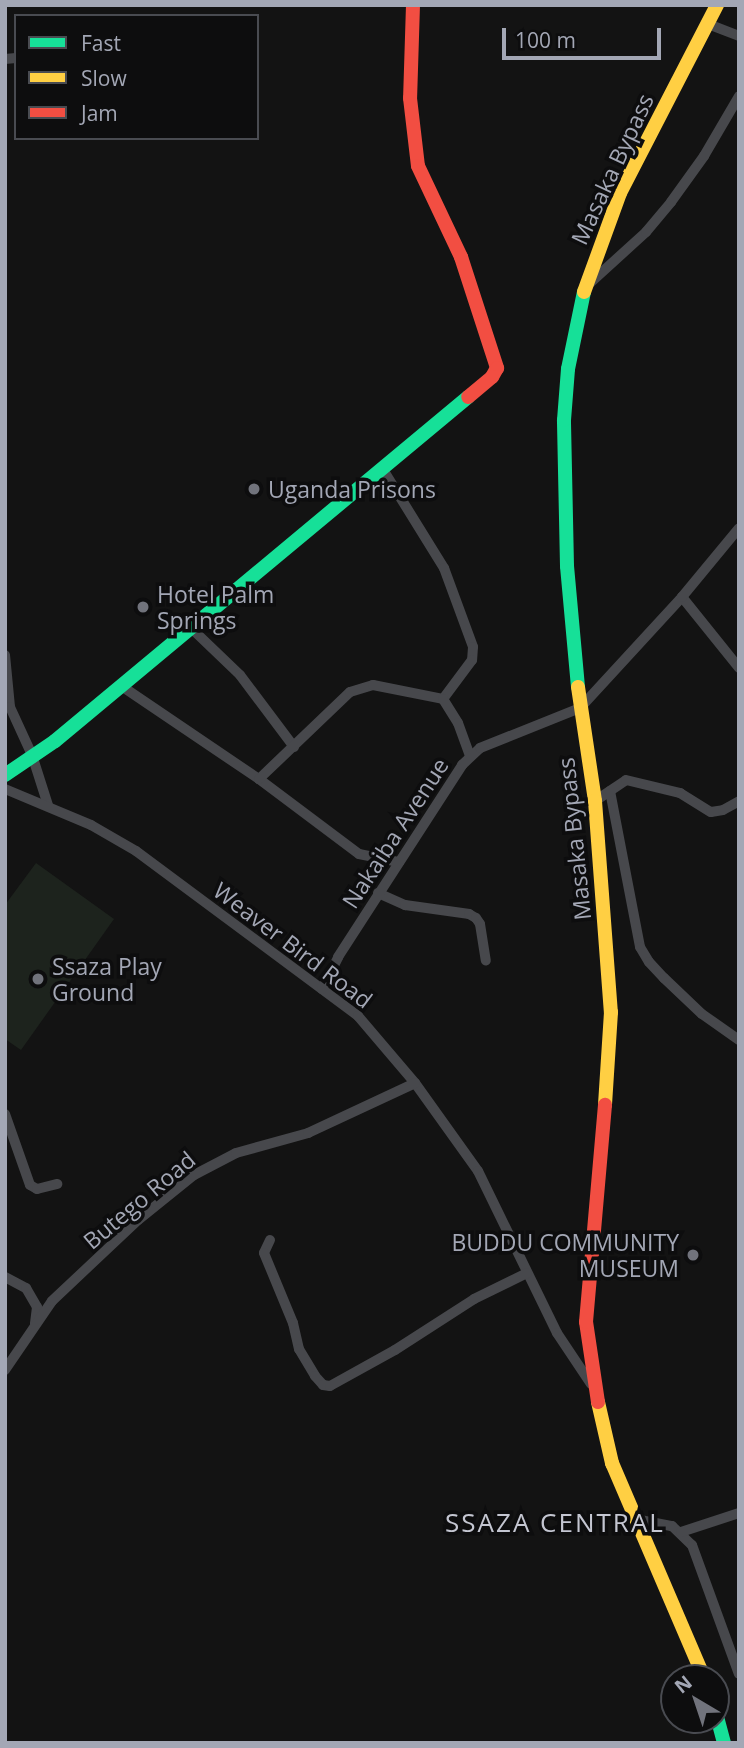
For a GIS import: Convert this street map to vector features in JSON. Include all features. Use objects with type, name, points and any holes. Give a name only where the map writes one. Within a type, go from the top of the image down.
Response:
[{"type":"main road","points":[[5,775],[55,741],[492,377],[497,368],[461,257],[418,166],[410,99],[413,5]]},
{"type":"main road","name":"Masaka Bypass","points":[[698,1664],[612,1463],[594,1387],[586,1322],[587,1278],[607,1087],[611,1012],[595,801],[580,708],[567,566],[564,420],[568,369],[584,288],[620,193],[717,5]]},
{"type":"street","points":[[708,24],[739,36]]},
{"type":"street","points":[[584,288],[646,232],[682,188],[739,96]]},
{"type":"street","points":[[382,468],[444,568],[473,647],[472,660],[443,699]]},
{"type":"street","name":"Nakaiba Avenue","points":[[323,989],[338,957],[378,893],[470,756],[480,748],[580,708],[681,597],[739,528]]},
{"type":"street","points":[[681,597],[739,668]]},
{"type":"street","points":[[190,627],[240,675],[294,747]]},
{"type":"street","points":[[5,655],[10,707],[32,755],[48,805]]},
{"type":"street","points":[[120,685],[259,779],[359,854],[399,862]]},
{"type":"street","points":[[259,779],[350,692],[373,685],[443,699],[458,723],[470,756]]},
{"type":"street","points":[[595,801],[626,780],[680,793],[717,812],[739,801]]},
{"type":"street","name":"Weaver Bird Road","points":[[5,789],[91,825],[136,851],[364,1022],[415,1083],[478,1171],[567,1353],[594,1387]]},
{"type":"street","points":[[610,791],[640,947],[649,962],[673,987],[702,1014],[739,1040]]},
{"type":"street","points":[[378,893],[405,905],[468,914],[476,918],[480,924],[486,961]]},
{"type":"street","name":"Butego Road","points":[[5,1370],[52,1301],[138,1220],[212,1163],[308,1133],[415,1083]]},
{"type":"street","points":[[5,1114],[30,1185],[37,1189],[57,1184]]},
{"type":"street","points":[[270,1240],[264,1253],[293,1323],[299,1349],[315,1376],[323,1385],[330,1386],[395,1350],[474,1299],[527,1273]]},
{"type":"street","points":[[5,1277],[26,1288],[37,1307],[35,1324]]},
{"type":"street","points":[[681,1532],[739,1513]]},
{"type":"street","points":[[634,1518],[666,1524],[681,1532],[698,1558],[738,1667]]},
{"type":"shaded area","name":"Ssaza Play Ground","points":[[36,863],[114,919],[21,1050],[5,1039],[5,905]]},
{"type":"traffic: fast","points":[[578,687],[567,566],[564,420],[568,369],[584,292]]},
{"type":"traffic: fast","points":[[5,775],[55,741],[468,397]]},
{"type":"traffic: fast","points":[[722,1734],[724,1743]]},
{"type":"traffic: slow","points":[[584,292],[620,193],[717,5]]},
{"type":"traffic: slow","points":[[578,687],[595,801],[611,1012],[605,1105]]},
{"type":"traffic: slow","points":[[598,1402],[612,1463],[698,1664]]},
{"type":"traffic: jam","points":[[413,5],[410,98],[418,166],[461,257],[497,368],[492,377],[468,397]]},
{"type":"traffic: jam","points":[[598,1402],[586,1322],[605,1105]]},
{"type":"place","name":"Uganda Prisons","points":[[254,489]]},
{"type":"place","name":"Hotel Palm Springs","points":[[143,607]]},
{"type":"place","name":"Ssaza Play Ground","points":[[38,979]]},
{"type":"place","name":"BUDDU COMMUNITY MUSEUM","points":[[693,1255]]},
{"type":"district","name":"SSAZA CENTRAL","points":[[555,1523]]}]
